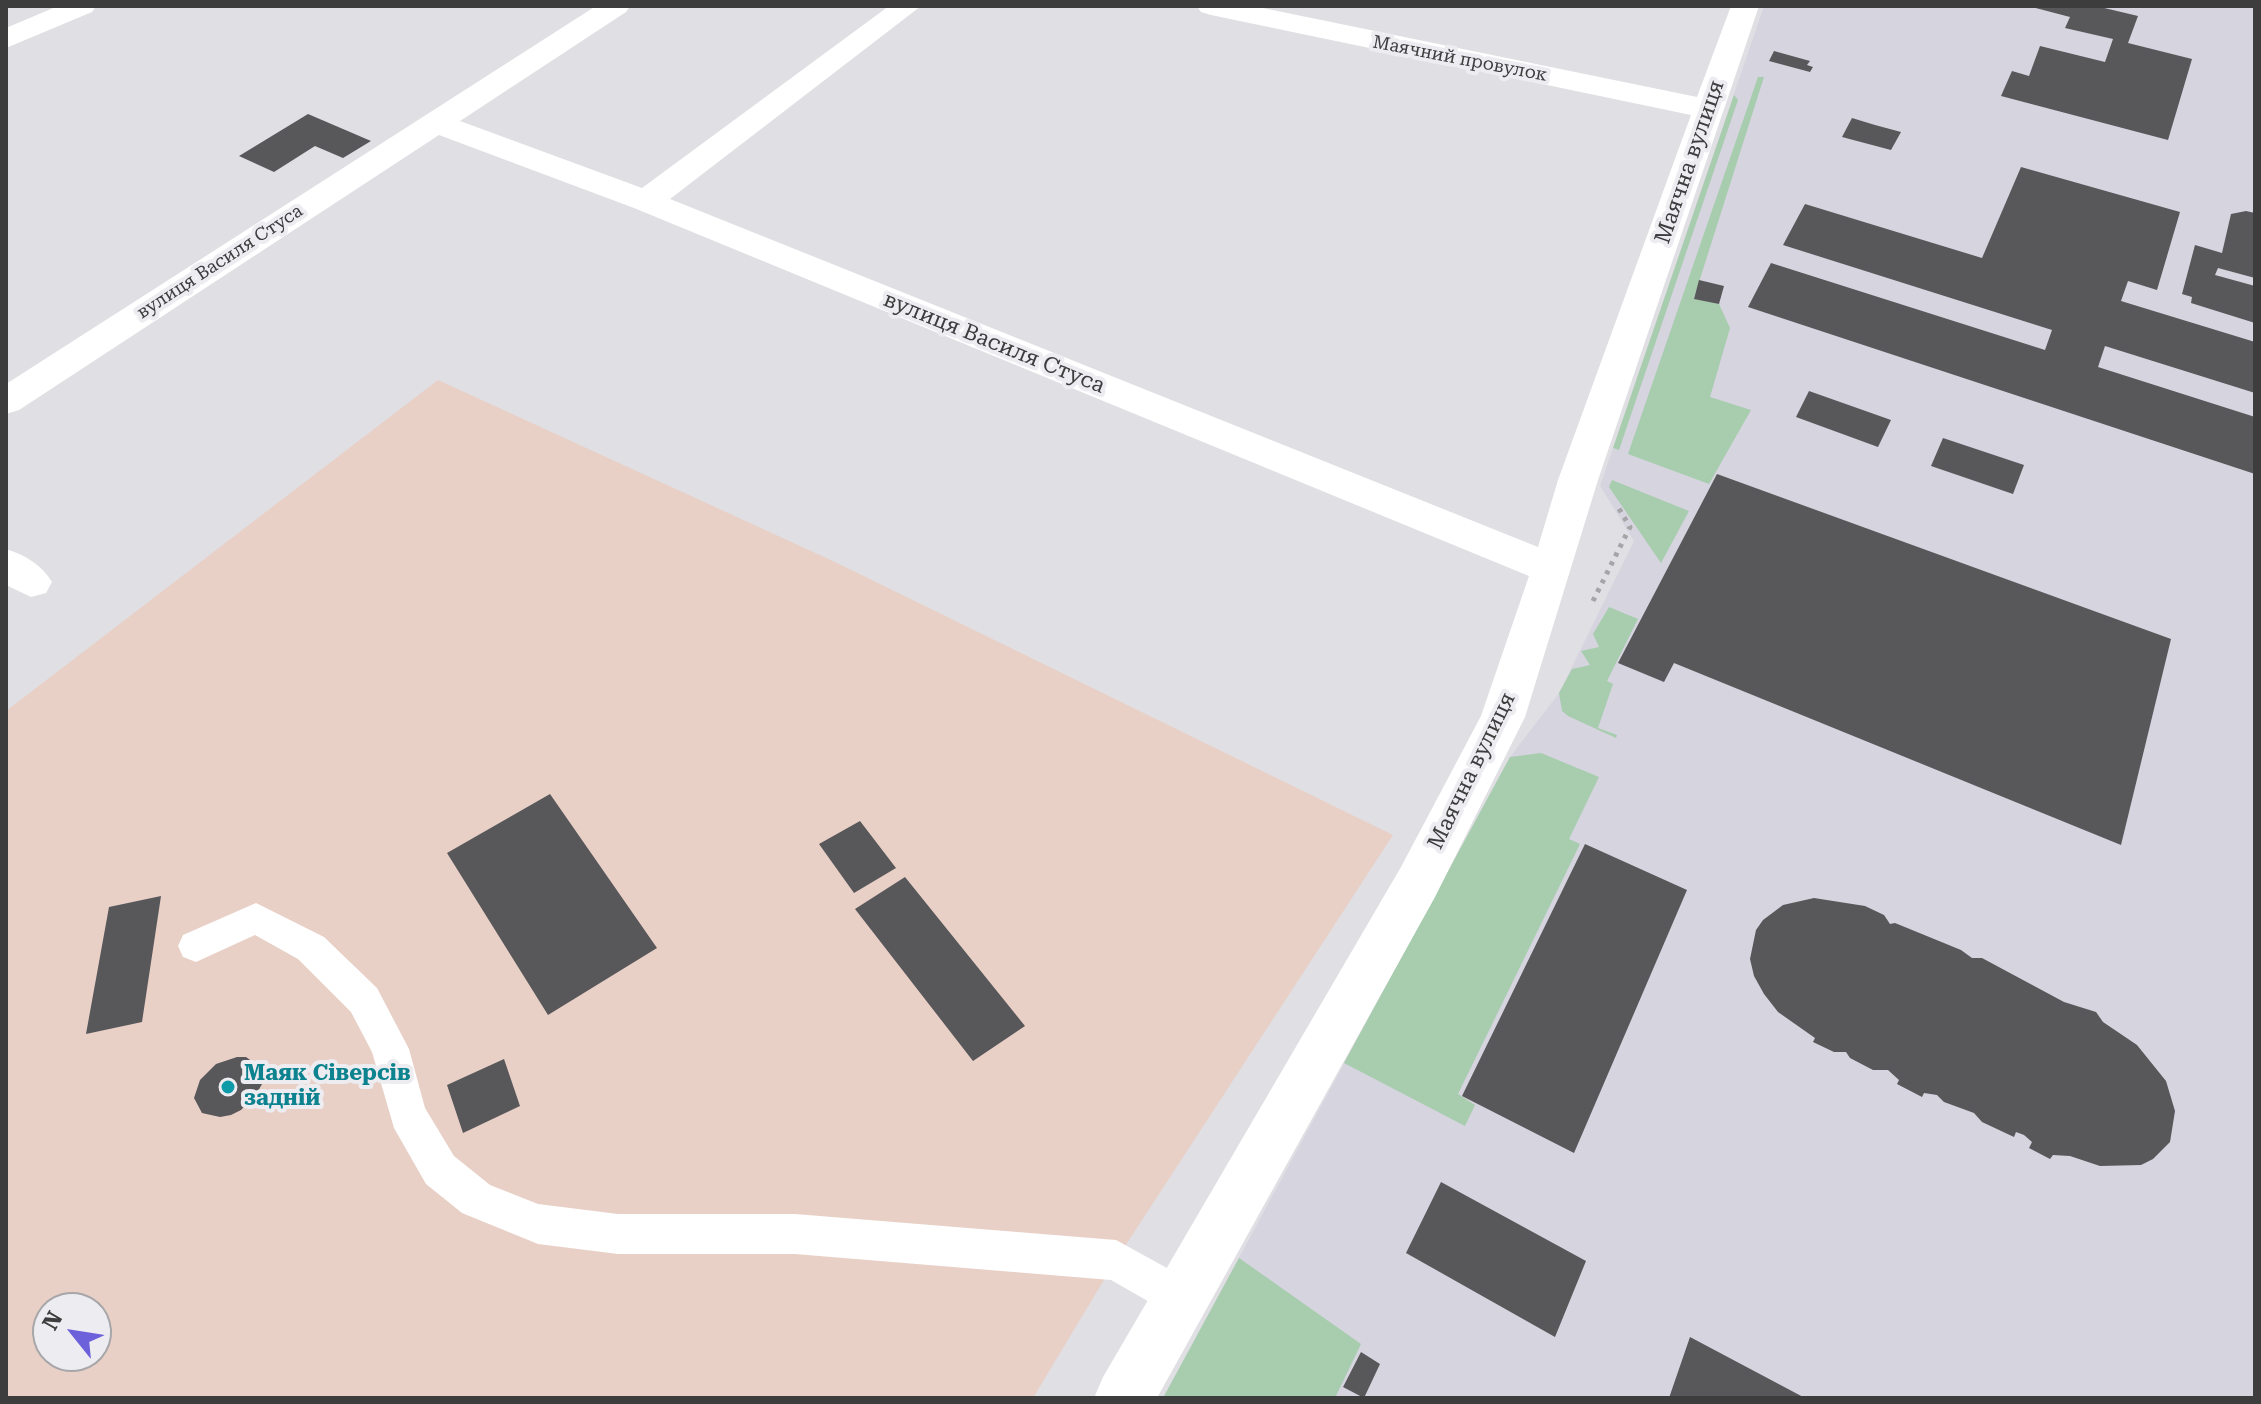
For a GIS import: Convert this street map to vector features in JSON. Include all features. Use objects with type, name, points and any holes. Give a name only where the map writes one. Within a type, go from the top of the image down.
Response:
[{"type":"street","points":[[6,39],[82,6]]},
{"type":"street","name":"вулиця Василя Стуса","points":[[6,401],[616,6]]},
{"type":"street","points":[[646,201],[907,6]]},
{"type":"street","name":"Маячний провулок","points":[[1211,6],[1709,109]]},
{"type":"street","name":"Маячна вулиця","points":[[1124,1398],[1418,882],[1503,717],[1578,480],[1745,6]]},
{"type":"street","name":"вулиця Василя Стуса","points":[[434,122],[646,201],[1552,569]]},
{"type":"lane","points":[[196,946],[256,918],[311,948],[364,1000],[390,1049],[408,1115],[440,1170],[476,1199],[538,1224],[618,1234],[795,1234],[1116,1260],[1181,1299]]},
{"type":"shaded area","points":[[1764,6],[2255,6],[2255,1398],[1163,1398],[1510,757],[1559,693],[1634,541],[1600,486]]},
{"type":"shaded area","points":[[438,380],[835,562],[1393,835],[1116,1260],[1033,1398],[6,1398],[6,711]]},
{"type":"green space","points":[[1758,77],[1764,77],[1694,298],[1719,304],[1730,328],[1710,397],[1751,410],[1709,484],[1628,454]]},
{"type":"green space","points":[[1734,95],[1738,100],[1619,450],[1613,448]]},
{"type":"green space","points":[[1612,480],[1689,511],[1661,563],[1609,487]]},
{"type":"green space","points":[[1609,607],[1638,619],[1607,681],[1613,684],[1598,728],[1617,735],[1616,738],[1568,716],[1562,711],[1559,693],[1572,669],[1590,665],[1581,651],[1599,647],[1593,634]]},
{"type":"green space","points":[[1541,753],[1599,777],[1569,839],[1580,844],[1458,1094],[1475,1105],[1465,1126],[1344,1063],[1510,757]]},
{"type":"green space","points":[[1239,1258],[1361,1344],[1335,1398],[1163,1398]]},
{"type":"building","points":[[2028,6],[2096,6],[2138,16],[2128,43],[2192,59],[2168,140],[2001,96],[2012,71],[2029,76],[2040,46],[2105,62],[2113,39],[2065,28],[2070,17]]},
{"type":"building","points":[[1774,51],[1810,61],[1807,65],[1813,67],[1810,72],[1769,61]]},
{"type":"building","points":[[308,114],[371,141],[343,158],[315,146],[274,172],[239,156]]},
{"type":"building","points":[[1852,118],[1901,132],[1891,150],[1842,137]]},
{"type":"building","points":[[2021,167],[2180,212],[2157,290],[2128,281],[2121,301],[2255,342],[2255,393],[2105,346],[2098,367],[2255,417],[2255,474],[1748,307],[1771,263],[2045,350],[2052,330],[1783,245],[1805,204],[1982,258]]},
{"type":"building","points":[[2255,213],[2255,278],[2218,268],[2215,275],[2255,286],[2255,323],[2191,303],[2192,297],[2182,294],[2195,245],[2222,253],[2231,214]]},
{"type":"building","points":[[1699,280],[1724,286],[1719,304],[1694,299]]},
{"type":"building","points":[[1809,391],[1891,420],[1878,447],[1796,417]]},
{"type":"building","points":[[1943,438],[2024,465],[2013,494],[1931,466]]},
{"type":"building","points":[[1717,474],[2171,639],[2121,845],[1674,663],[1664,682],[1618,663]]},
{"type":"building","points":[[550,794],[657,948],[548,1015],[447,853]]},
{"type":"building","points":[[860,821],[896,868],[854,893],[819,844]]},
{"type":"building","points":[[1585,844],[1687,890],[1574,1153],[1462,1096]]},
{"type":"building","points":[[905,877],[1025,1026],[973,1061],[855,909]]},
{"type":"building","points":[[161,896],[142,1022],[86,1034],[109,907]]},
{"type":"building","points":[[1814,898],[1865,906],[1884,915],[1890,924],[1895,923],[1961,950],[1972,958],[1982,958],[2064,1002],[2096,1012],[2103,1022],[2137,1045],[2166,1081],[2175,1111],[2170,1142],[2153,1159],[2141,1165],[2100,1166],[2070,1156],[2053,1155],[2050,1159],[2029,1148],[2032,1142],[2024,1135],[2016,1132],[2014,1137],[1982,1122],[1974,1113],[1944,1102],[1937,1095],[1924,1093],[1922,1097],[1897,1084],[1899,1080],[1888,1070],[1873,1070],[1850,1058],[1846,1052],[1834,1052],[1813,1042],[1815,1038],[1778,1012],[1764,994],[1754,976],[1750,959],[1756,930],[1763,920],[1783,905]]},
{"type":"building","name":"Маяк Сіверсів задній","points":[[246,1057],[260,1067],[262,1084],[257,1093],[241,1110],[231,1115],[220,1117],[202,1113],[194,1098],[200,1080],[216,1064]]},
{"type":"building","points":[[504,1059],[520,1106],[463,1133],[447,1085]]},
{"type":"building","points":[[1441,1182],[1586,1261],[1555,1337],[1406,1253]]},
{"type":"building","points":[[1690,1337],[1805,1398],[1669,1398]]},
{"type":"building","points":[[1361,1352],[1380,1364],[1364,1398],[1343,1387]]},
{"type":"place","name":"Маяк Сіверсів задній","points":[[228,1087]]}]
